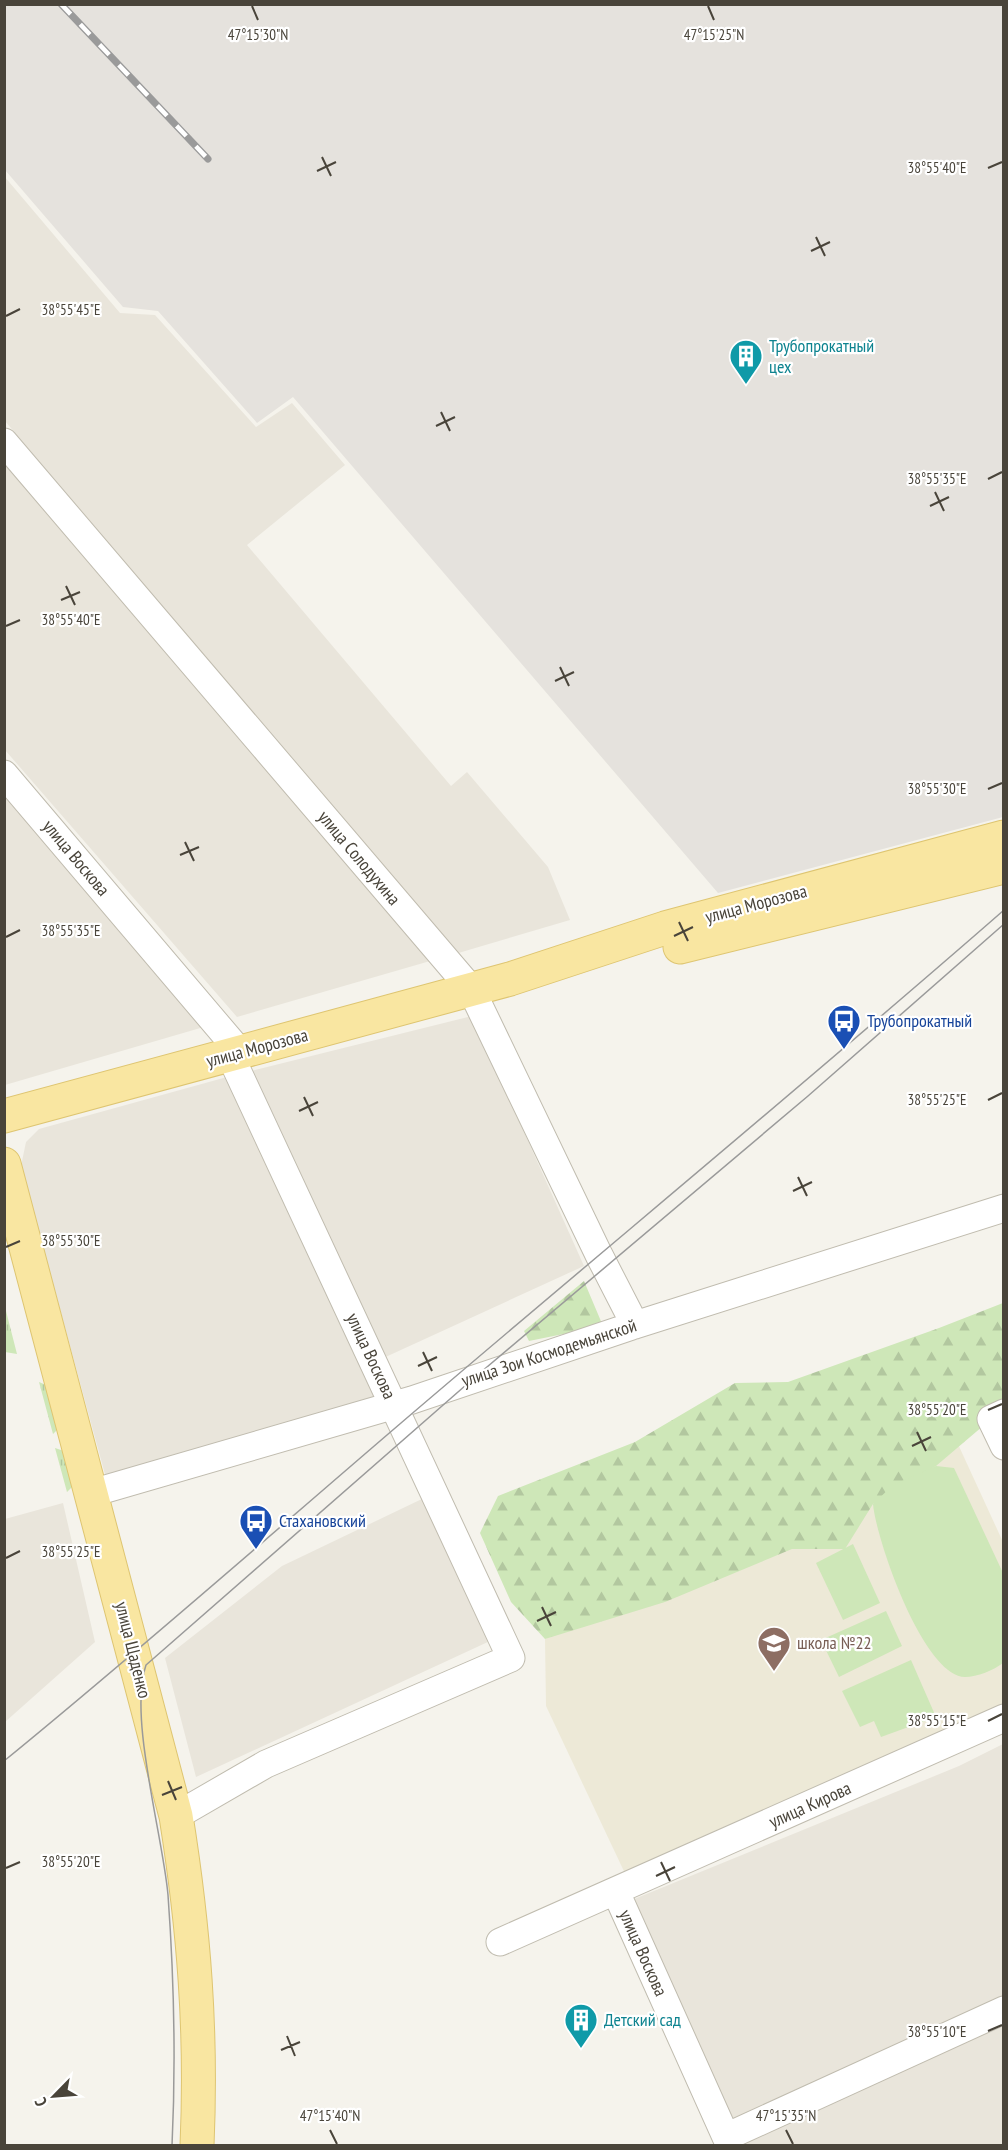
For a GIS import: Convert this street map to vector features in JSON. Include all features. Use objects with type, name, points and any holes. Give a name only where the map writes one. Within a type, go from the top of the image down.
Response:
[{"type":"main road","name":"улица Морозова","points":[[4,1116],[510,979],[665,928],[1004,837]]},
{"type":"main road","name":"улица Морозова","points":[[510,979],[658,952],[1004,867]]},
{"type":"main road","name":"улица Щаденко","points":[[4,1164],[176,1816],[189,1895],[198,1997],[200,2050],[197,2145]]},
{"type":"street","name":"улица Солодухина","points":[[4,442],[471,989],[635,1325]]},
{"type":"street","name":"улица Воскова","points":[[4,774],[235,1054],[511,1658],[266,1764],[176,1816]]},
{"type":"street","name":"улица Зои Космодемьянской","points":[[92,1493],[394,1405],[635,1325],[1004,1208]]},
{"type":"street","points":[[997,1416],[1004,1446]]},
{"type":"street","name":"улица Кирова","points":[[500,1942],[1004,1718]]},
{"type":"street","name":"улица Воскова","points":[[616,1892],[728,2141]]},
{"type":"street","points":[[728,2141],[1004,2010]]},
{"type":"shaded area","name":"Трубопрокатный цех","points":[[4,5],[1003,5],[1003,817],[718,893],[293,397],[257,423],[158,311],[123,307],[5,170]]},
{"type":"shaded area","points":[[4,176],[120,313],[155,315],[256,427],[292,403],[345,465],[247,545],[451,786],[467,772],[548,867],[570,920],[455,954],[5,421]]},
{"type":"shaded area","points":[[4,454],[437,959],[237,1017],[5,750]]},
{"type":"shaded area","points":[[5,781],[214,1024],[5,1085]]},
{"type":"shaded area","points":[[472,1016],[584,1266],[379,1360],[247,1072]]},
{"type":"shaded area","points":[[227,1077],[378,1396],[106,1478],[21,1166],[26,1142],[39,1129]]},
{"type":"shaded area","name":"школа №22","points":[[957,1442],[1003,1542],[1003,1714],[630,1884],[546,1706],[545,1639]]},
{"type":"shaded area","points":[[424,1498],[490,1641],[196,1777],[165,1658],[282,1566]]},
{"type":"shaded area","points":[[63,1503],[95,1642],[5,1722],[5,1519]]},
{"type":"shaded area","points":[[1003,1744],[1003,2003],[732,2128],[627,1902],[959,1766]]},
{"type":"shaded area","points":[[1003,2018],[1003,2145],[740,2146]]},
{"type":"green space","points":[[584,1281],[603,1326],[529,1341],[524,1331]]},
{"type":"green space","points":[[1003,1303],[1003,1409],[936,1466],[873,1504],[845,1549],[792,1549],[665,1602],[545,1639],[511,1602],[480,1533],[498,1496],[635,1442],[735,1383],[788,1382]]},
{"type":"green space","points":[[5,1307],[17,1354],[5,1352]]},
{"type":"green space","points":[[39,1382],[46,1385],[58,1429],[53,1434]]},
{"type":"green space","points":[[55,1448],[64,1451],[72,1487],[67,1492]]},
{"type":"green space","points":[[936,1466],[954,1468],[1003,1573],[1003,1663],[985,1673],[970,1677],[949,1671],[933,1654],[918,1631],[892,1574],[873,1504],[893,1485]]},
{"type":"green space","points":[[853,1544],[880,1603],[843,1620],[816,1563]]},
{"type":"green space","points":[[886,1611],[902,1646],[839,1677],[821,1640]]},
{"type":"green space","points":[[911,1660],[936,1717],[881,1737],[874,1721],[860,1727],[842,1691]]},
{"type":"tram line","points":[[4,1761],[154,1636],[1004,910]]},
{"type":"tram line","points":[[172,2146],[174,2052],[170,1926],[165,1870],[148,1777],[141,1714],[146,1665],[474,1378],[808,1096],[1004,924]]},
{"type":"railway","points":[[61,4],[208,159]]},
{"type":"place","name":"Трубопрокатный цех","points":[[746,385]]},
{"type":"place","name":"Трубопрокатный","points":[[844,1050]]},
{"type":"place","name":"Стахановский","points":[[256,1550]]},
{"type":"place","name":"школа №22","points":[[774,1672]]},
{"type":"place","name":"Детский сад","points":[[581,2049]]}]
